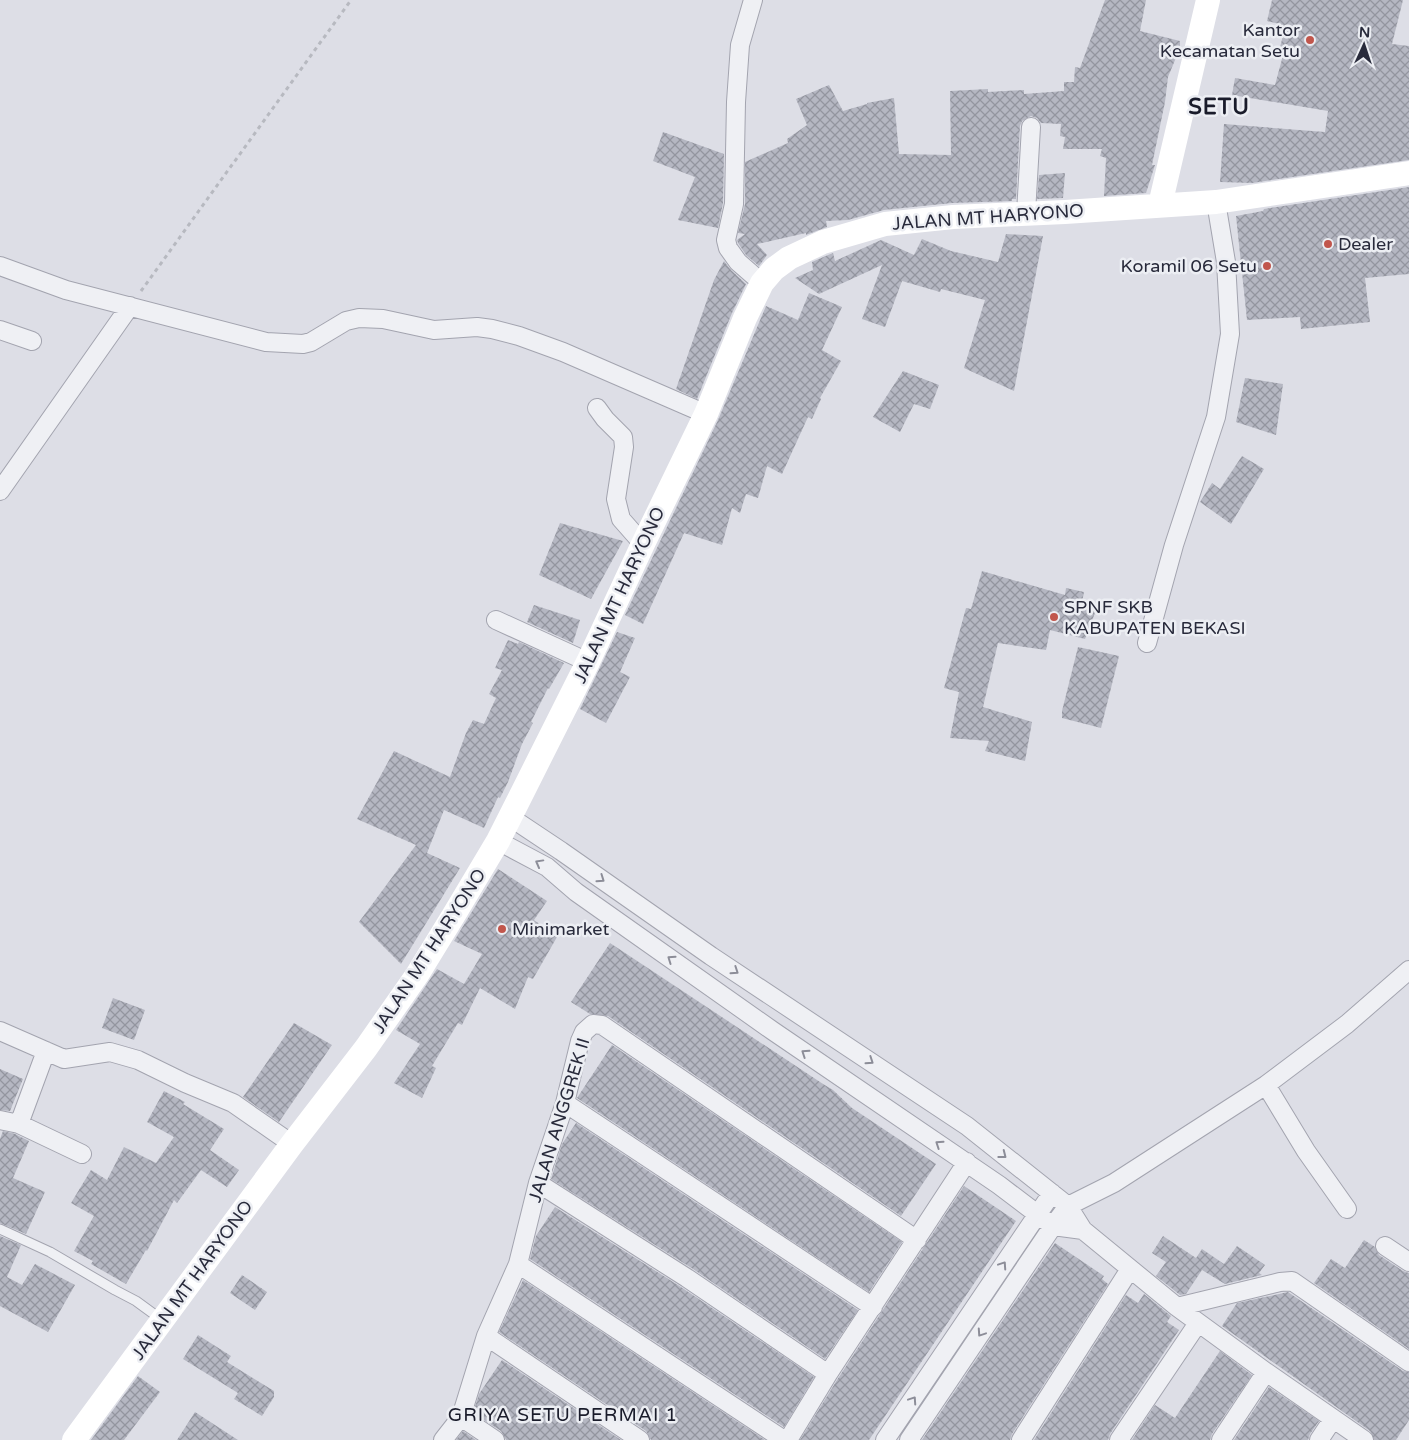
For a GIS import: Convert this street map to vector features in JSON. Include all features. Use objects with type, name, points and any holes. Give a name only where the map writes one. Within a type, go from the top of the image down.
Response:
[{"type":"main road","points":[[1160,205],[1208,0]]},
{"type":"main road","name":"JALAN MT HARYONO","points":[[74,1440],[292,1144],[366,1048],[417,975],[498,841],[588,662],[706,414],[745,318],[762,283],[774,269],[789,258],[823,242],[885,224],[953,217],[1216,202],[1409,173]]},
{"type":"street","points":[[753,0],[740,45],[736,102],[734,204],[726,240],[728,248],[738,262],[762,283]]},
{"type":"street","points":[[1026,213],[1031,127]]},
{"type":"street","points":[[1146,643],[1174,545],[1216,417],[1230,334],[1226,262],[1216,202]]},
{"type":"street","points":[[0,266],[66,290],[266,342],[287,344],[311,342],[346,321],[358,318],[383,319],[434,330],[492,329],[520,336],[563,352],[706,414]]},
{"type":"street","points":[[0,492],[130,306]]},
{"type":"street","points":[[0,330],[32,341]]},
{"type":"street","points":[[597,408],[623,437],[624,447],[616,499],[621,519],[643,544]]},
{"type":"street","points":[[496,620],[588,662]]},
{"type":"street","points":[[510,817],[711,956],[967,1126],[1068,1206],[1083,1230],[1177,1307],[1364,1440]]},
{"type":"street","points":[[498,841],[547,867],[576,892],[773,1031],[967,1162],[1053,1226],[1083,1230]]},
{"type":"street","points":[[909,1440],[1068,1206],[1114,1183],[1266,1085],[1347,1024],[1409,970]]},
{"type":"street","name":"JALAN ANGGREK II","points":[[443,1440],[461,1417],[486,1336],[518,1264],[538,1183],[565,1104],[580,1041],[584,1032],[593,1024],[597,1023],[917,1240]]},
{"type":"street","points":[[0,1031],[64,1059],[110,1052],[138,1060],[185,1083],[233,1102],[292,1144]]},
{"type":"street","points":[[19,1124],[46,1051]]},
{"type":"street","points":[[1266,1085],[1306,1151],[1347,1209]]},
{"type":"street","points":[[565,1104],[873,1307]]},
{"type":"street","points":[[0,1120],[19,1124],[82,1154]]},
{"type":"street","points":[[518,1264],[786,1440],[967,1162]]},
{"type":"street","points":[[538,1183],[687,1278],[828,1374]]},
{"type":"street","points":[[886,1440],[1052,1194]]},
{"type":"street","points":[[1385,1246],[1409,1262]]},
{"type":"street","points":[[1021,1440],[1130,1269]]},
{"type":"street","points":[[1177,1307],[1280,1282],[1292,1281],[1409,1362]]},
{"type":"street","points":[[1119,1440],[1198,1323]]},
{"type":"street","points":[[486,1336],[640,1440]]},
{"type":"street","points":[[1221,1440],[1266,1372]]},
{"type":"street","points":[[461,1417],[495,1440]]},
{"type":"street","points":[[1318,1440],[1333,1419]]},
{"type":"lane","points":[[0,1229],[50,1252],[136,1301],[162,1320]]},
{"type":"path","points":[[130,306],[351,0]]},
{"type":"building","points":[[1105,0],[1146,0],[1140,31],[1180,41],[1180,48],[1168,77],[1165,102],[1152,165],[1155,165],[1146,193],[1104,196],[1106,158],[1100,156],[1102,149],[1063,149],[1065,137],[1060,136],[1061,124],[1041,123],[1037,118],[1031,116],[1022,121],[1020,126],[1016,199],[1012,199],[1012,201],[952,203],[884,210],[848,220],[826,221],[827,227],[806,235],[806,233],[757,244],[767,255],[759,266],[746,255],[737,240],[745,234],[738,233],[745,204],[745,162],[788,143],[787,139],[807,125],[796,99],[829,85],[843,111],[867,103],[894,98],[899,154],[951,155],[950,91],[988,89],[988,92],[1024,90],[1024,94],[1064,91],[1064,82],[1074,82],[1075,67],[1080,68]]},
{"type":"building","points":[[1272,0],[1403,0],[1392,44],[1409,46],[1409,160],[1252,183],[1220,182],[1224,124],[1325,132],[1328,111],[1232,95],[1235,78],[1275,85],[1285,48],[1280,47],[1284,32],[1278,31],[1280,24],[1267,21]]},
{"type":"building","points":[[663,132],[724,154],[723,203],[718,228],[678,220],[695,177],[653,161]]},
{"type":"building","points":[[1065,173],[1063,198],[1037,199],[1039,175]]},
{"type":"building","points":[[1409,187],[1409,274],[1365,278],[1370,322],[1301,329],[1300,317],[1247,320],[1236,216],[1263,211],[1264,209]]},
{"type":"building","points":[[1006,234],[1043,236],[1014,391],[964,368],[985,300],[941,289],[940,292],[902,281],[885,327],[862,319],[882,265],[819,294],[795,278],[813,270],[812,262],[833,253],[835,261],[881,240],[914,255],[922,239],[951,251],[998,262]]},
{"type":"building","points":[[724,261],[746,284],[732,313],[697,399],[676,389],[714,280]]},
{"type":"building","points":[[809,293],[842,307],[822,350],[841,361],[820,398],[812,419],[808,417],[782,474],[767,466],[758,498],[746,494],[740,513],[732,508],[722,545],[684,533],[643,624],[625,615],[718,420],[766,306],[798,320]]},
{"type":"building","points":[[903,371],[939,385],[930,409],[914,404],[900,432],[873,417]]},
{"type":"building","points":[[1245,378],[1283,384],[1276,435],[1236,422]]},
{"type":"building","points":[[1242,456],[1264,469],[1231,524],[1200,502],[1212,483],[1220,489]]},
{"type":"building","points":[[560,523],[623,541],[591,599],[539,575]]},
{"type":"building","points":[[982,571],[1065,595],[1066,588],[1084,592],[1082,602],[1098,605],[1085,639],[1050,630],[1046,650],[998,643],[983,707],[1032,722],[1025,761],[985,751],[989,741],[950,738],[959,692],[944,688],[966,608],[971,609]]},
{"type":"building","points":[[534,605],[580,620],[573,643],[527,622]]},
{"type":"building","points":[[617,632],[635,638],[620,672],[630,677],[606,723],[580,709]]},
{"type":"building","points":[[508,640],[518,644],[519,642],[564,663],[548,688],[531,722],[533,723],[522,744],[508,782],[500,798],[498,797],[484,828],[444,810],[427,853],[460,868],[401,964],[359,922],[416,845],[357,819],[394,751],[450,777],[466,733],[473,720],[484,724],[496,698],[489,694],[502,670],[495,668]]},
{"type":"building","name":"SPNF SKB KABUPATEN BEKASI","points":[[1078,647],[1119,656],[1101,728],[1062,718],[1062,711]]},
{"type":"building","points":[[498,869],[547,901],[534,920],[557,937],[533,979],[528,977],[515,1009],[480,988],[462,1025],[458,1023],[432,1066],[436,1068],[422,1098],[394,1083],[420,1044],[396,1030],[437,969],[464,984],[482,954],[454,941]]},
{"type":"building","points":[[610,943],[833,1090],[852,1108],[936,1164],[901,1216],[608,1016],[590,1014],[571,1002]]},
{"type":"building","points":[[113,998],[145,1010],[134,1040],[102,1028]]},
{"type":"building","points":[[294,1023],[332,1045],[279,1122],[243,1097]]},
{"type":"building","points":[[612,1045],[902,1242],[869,1292],[577,1098]]},
{"type":"building","points":[[0,1069],[23,1079],[10,1111],[0,1110]]},
{"type":"building","points":[[164,1091],[185,1102],[183,1104],[224,1129],[210,1150],[239,1170],[227,1187],[201,1170],[177,1203],[174,1200],[147,1251],[126,1284],[91,1264],[93,1261],[74,1251],[94,1216],[71,1203],[91,1170],[107,1180],[124,1147],[156,1163],[174,1137],[147,1122]]},
{"type":"building","points":[[576,1123],[858,1310],[825,1359],[693,1269],[551,1179],[562,1144]]},
{"type":"building","points":[[3,1131],[15,1134],[29,1141],[13,1178],[45,1192],[26,1234],[0,1223],[0,1139]]},
{"type":"building","points":[[964,1186],[1016,1221],[869,1440],[800,1440],[837,1380]]},
{"type":"building","points":[[555,1207],[681,1287],[814,1377],[784,1427],[530,1259],[536,1236]]},
{"type":"building","points":[[0,1236],[21,1245],[7,1277],[22,1285],[35,1264],[75,1285],[48,1332],[0,1306]]},
{"type":"building","points":[[1163,1236],[1196,1258],[1202,1249],[1224,1264],[1237,1246],[1265,1265],[1259,1273],[1262,1275],[1225,1284],[1202,1270],[1186,1294],[1180,1295],[1156,1276],[1166,1262],[1152,1253]]},
{"type":"building","points":[[1364,1240],[1375,1247],[1379,1255],[1409,1273],[1409,1349],[1314,1283],[1331,1259],[1345,1268]]},
{"type":"building","points":[[1055,1243],[1104,1276],[1102,1279],[1108,1284],[1010,1440],[922,1440]]},
{"type":"building","points":[[242,1275],[267,1292],[255,1310],[230,1293]]},
{"type":"building","points":[[523,1280],[765,1440],[651,1440],[646,1431],[499,1332]]},
{"type":"building","points":[[1288,1292],[1403,1371],[1409,1372],[1409,1420],[1396,1440],[1374,1440],[1370,1431],[1222,1326],[1237,1303]]},
{"type":"building","points":[[1144,1294],[1171,1316],[1167,1322],[1179,1330],[1110,1434],[1108,1440],[1034,1440],[1126,1295],[1138,1303]]},
{"type":"building","points":[[198,1335],[231,1356],[227,1362],[274,1391],[274,1397],[262,1416],[234,1399],[238,1393],[183,1359]]},
{"type":"building","points":[[1220,1351],[1252,1375],[1212,1434],[1210,1440],[1132,1440],[1155,1405],[1175,1418]]},
{"type":"building","points":[[502,1360],[621,1440],[506,1440],[501,1431],[473,1413],[479,1394]]},
{"type":"building","points":[[138,1376],[160,1392],[124,1440],[91,1440]]},
{"type":"building","points":[[1269,1387],[1319,1421],[1308,1440],[1234,1440]]},
{"type":"building","points":[[195,1412],[238,1440],[177,1440]]},
{"type":"building","points":[[463,1431],[476,1440],[456,1440]]},
{"type":"place","name":"Kantor Kecamatan Setu","points":[[1310,40]]},
{"type":"place","name":"Dealer","points":[[1328,244]]},
{"type":"place","name":"Koramil 06 Setu","points":[[1267,266]]},
{"type":"place","name":"SPNF SKB KABUPATEN BEKASI","points":[[1054,617]]},
{"type":"place","name":"Minimarket","points":[[502,929]]},
{"type":"district","name":"SETU","points":[[1219,106]]},
{"type":"district","name":"GRIYA SETU PERMAI 1","points":[[563,1414]]}]
